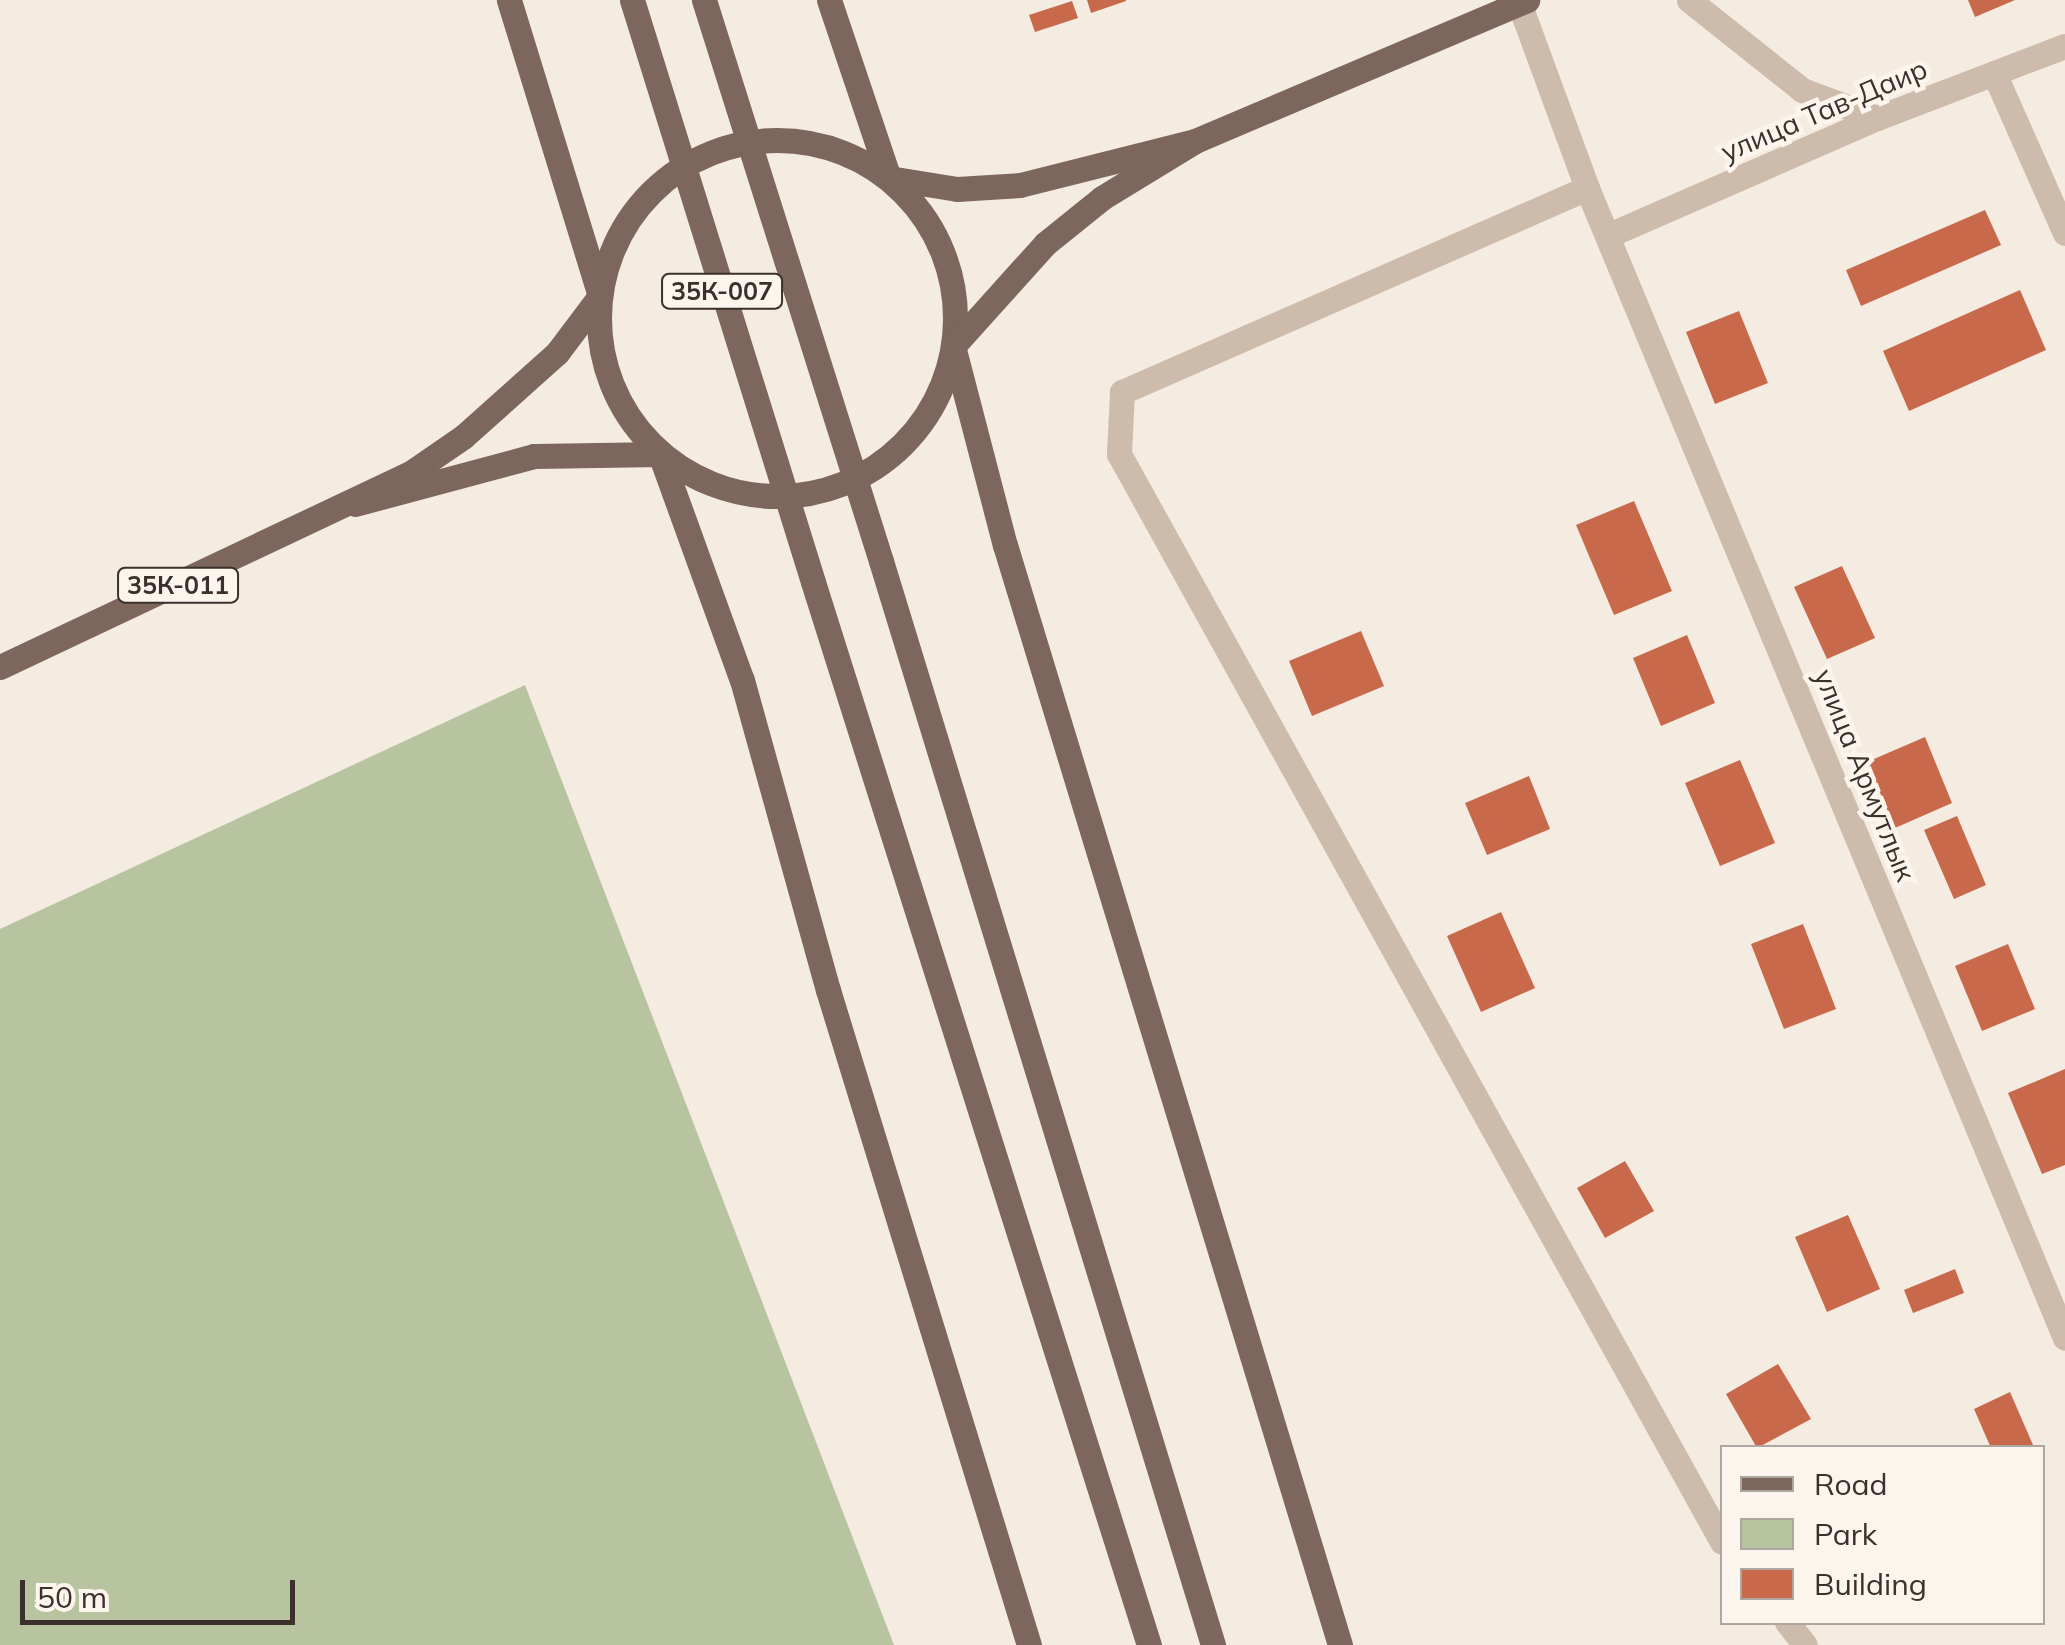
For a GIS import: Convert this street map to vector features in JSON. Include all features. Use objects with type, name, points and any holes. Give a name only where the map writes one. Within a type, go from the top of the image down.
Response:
[{"type":"main road","points":[[510,0],[600,296],[604,366],[625,414],[660,454],[698,480],[758,497],[818,494],[875,470],[920,428],[948,374],[953,346],[957,316],[949,264],[925,216],[889,178],[829,0]]},
{"type":"main road","name":"35К-007","points":[[632,0],[1149,1645]]},
{"type":"main road","name":"35К-007","points":[[704,0],[881,561],[1213,1645]]},
{"type":"main road","points":[[953,346],[1045,244],[1102,198],[1195,141],[1523,2]]},
{"type":"main road","points":[[355,504],[462,438],[557,353],[600,296],[620,232],[648,194],[684,165],[727,147],[772,140],[819,144],[889,178],[957,189],[1020,185],[1195,141]]},
{"type":"main road","points":[[953,346],[1005,546],[1340,1645]]},
{"type":"main road","points":[[660,454],[742,680],[828,990],[1029,1645]]},
{"type":"main road","name":"35К-011","points":[[0,667],[355,504],[534,456],[660,454]]},
{"type":"street","points":[[1688,0],[1802,90],[1876,118]]},
{"type":"street","name":"улица Армутлык","points":[[1523,2],[1586,188],[1609,235],[2065,1338]]},
{"type":"street","name":"улица Тав-Даир","points":[[1609,235],[1876,118],[2065,46]]},
{"type":"street","points":[[1994,73],[2065,233]]},
{"type":"street","points":[[1586,188],[1122,392],[1119,454],[1720,1538]]},
{"type":"street","points":[[1789,1625],[1805,1645]]},
{"type":"green space","points":[[525,685],[894,1645],[0,1645],[0,929]]},
{"type":"building","points":[[1087,0],[1126,0],[1126,1],[1091,13]]},
{"type":"building","points":[[1968,0],[2015,0],[1975,17]]},
{"type":"building","points":[[1072,1],[1078,18],[1035,32],[1029,15]]},
{"type":"building","points":[[1985,210],[2001,245],[1861,306],[1846,270]]},
{"type":"building","points":[[2020,290],[2046,350],[1909,411],[1883,351]]},
{"type":"building","points":[[1739,311],[1768,383],[1715,404],[1686,332]]},
{"type":"building","points":[[1634,501],[1672,591],[1614,615],[1576,525]]},
{"type":"building","points":[[1842,566],[1875,638],[1827,659],[1794,587]]},
{"type":"building","points":[[1361,631],[1384,686],[1312,716],[1289,661]]},
{"type":"building","points":[[1687,635],[1715,703],[1661,726],[1633,658]]},
{"type":"building","points":[[1925,737],[1952,803],[1895,828],[1867,762]]},
{"type":"building","points":[[1740,760],[1775,843],[1720,866],[1685,783]]},
{"type":"building","points":[[1529,776],[1550,829],[1487,855],[1465,803]]},
{"type":"building","points":[[1957,816],[1986,885],[1954,899],[1924,830]]},
{"type":"building","points":[[1501,912],[1535,988],[1481,1012],[1447,936]]},
{"type":"building","points":[[1803,924],[1836,1009],[1784,1029],[1751,944]]},
{"type":"building","points":[[2008,944],[2035,1009],[1982,1031],[1955,966]]},
{"type":"building","points":[[2065,1069],[2065,1165],[2042,1174],[2008,1093]]},
{"type":"building","points":[[1625,1161],[1654,1211],[1605,1238],[1577,1188]]},
{"type":"building","points":[[1848,1215],[1880,1289],[1827,1312],[1795,1237]]},
{"type":"building","points":[[1955,1269],[1964,1293],[1913,1313],[1904,1290]]},
{"type":"building","points":[[1778,1364],[1811,1419],[1763,1445],[1755,1445],[1726,1394]]},
{"type":"building","points":[[2010,1392],[2033,1445],[1990,1445],[1974,1409]]}]
